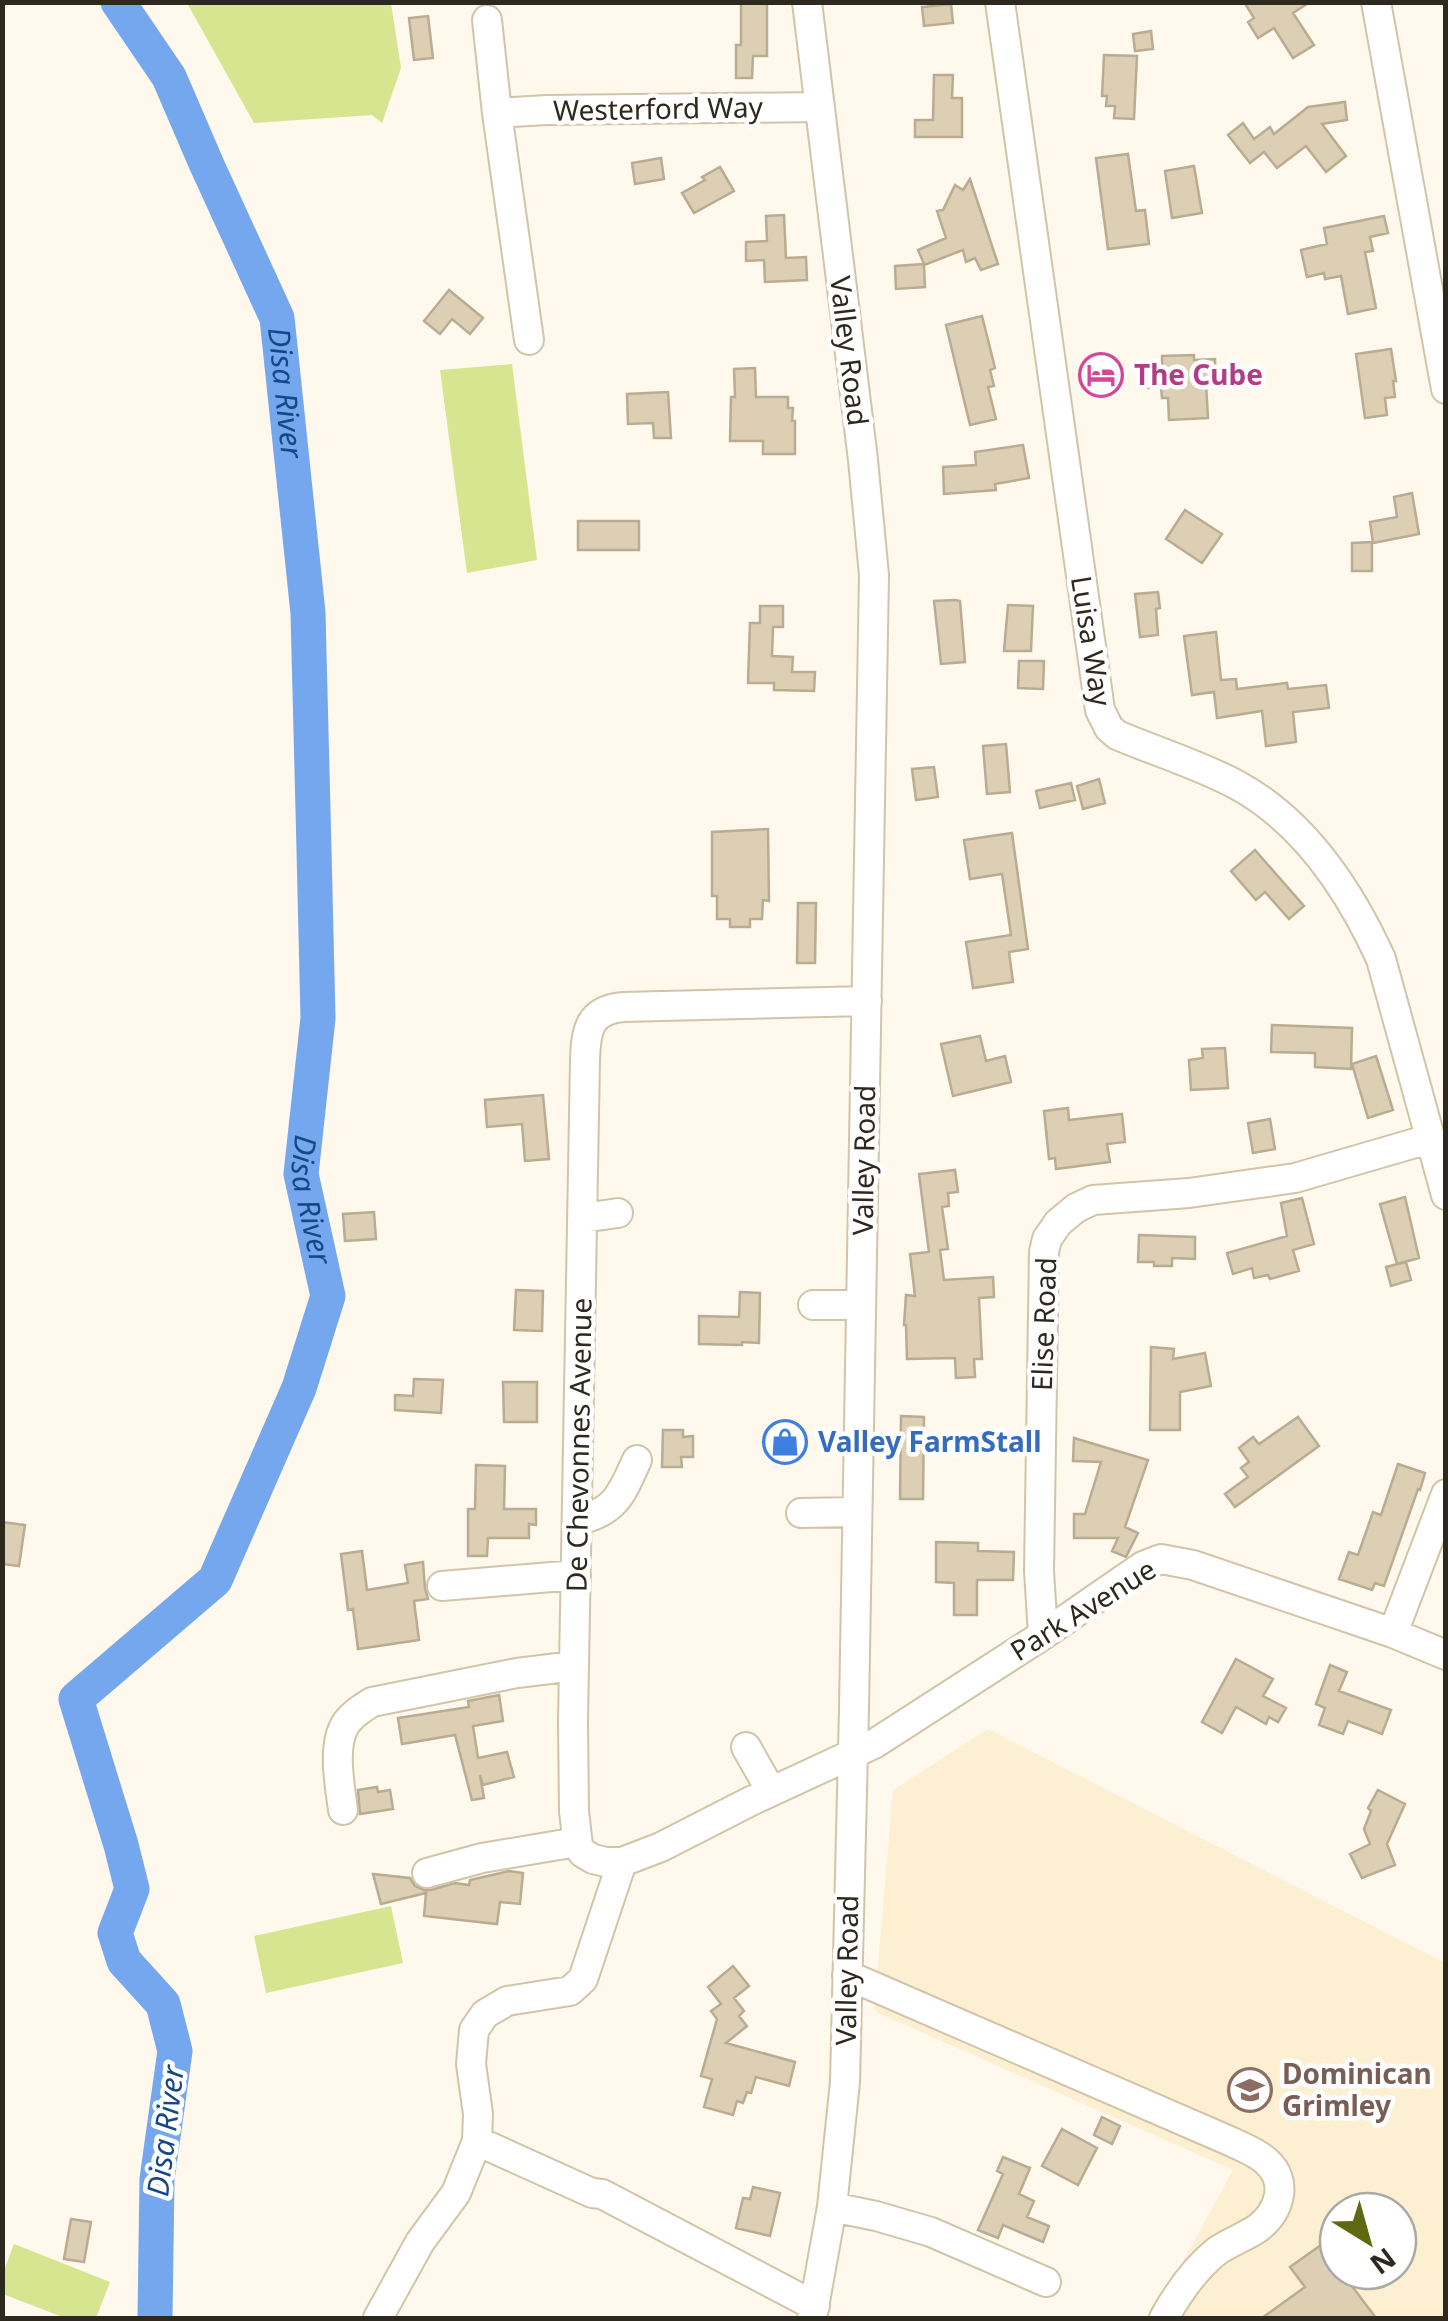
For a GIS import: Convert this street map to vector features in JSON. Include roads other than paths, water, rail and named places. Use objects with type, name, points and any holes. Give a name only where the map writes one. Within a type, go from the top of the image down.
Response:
[{"type":"street","name":"Valley Road","points":[[807,2],[874,576],[844,2082],[832,2207],[813,2312]]},
{"type":"street","name":"Luisa Way","points":[[1000,2],[1100,710],[1117,736],[1236,784],[1259,798],[1314,850],[1342,885],[1380,960],[1446,1195]]},
{"type":"street","points":[[1376,2],[1446,389]]},
{"type":"street","points":[[487,20],[496,113],[529,340]]},
{"type":"street","name":"Westerford Way","points":[[496,113],[820,106]]},
{"type":"street","name":"De Chevonnes Avenue","points":[[577,1842],[574,1666],[589,1028],[609,1008],[867,1001]]},
{"type":"street","name":"Elise Road","points":[[1044,1634],[1039,1571],[1042,1352],[1044,1252],[1051,1231],[1076,1208],[1093,1200],[1189,1193],[1295,1178],[1428,1139]]},
{"type":"street","points":[[583,1218],[618,1214]]},
{"type":"street","points":[[813,1306],[860,1305]]},
{"type":"street","points":[[578,1520],[611,1506],[622,1493],[637,1460]]},
{"type":"street","points":[[1393,1633],[1446,1494]]},
{"type":"street","points":[[801,1513],[856,1512]]},
{"type":"street","name":"Park Avenue","points":[[852,1755],[1153,1561],[1168,1559],[1193,1565],[1446,1655]]},
{"type":"street","points":[[442,1586],[576,1576]]},
{"type":"street","points":[[344,1810],[338,1772],[342,1730],[372,1702],[574,1666]]},
{"type":"street","points":[[746,1747],[771,1791]]},
{"type":"street","points":[[427,1874],[482,1858],[577,1842],[583,1853],[593,1859],[622,1862],[660,1848],[852,1755]]},
{"type":"street","points":[[378,2318],[420,2242],[456,2193],[477,2141],[478,2114],[471,2064],[474,2030],[486,2014],[507,2001],[570,1991],[583,1979],[622,1862]]},
{"type":"street","points":[[847,1975],[1232,2142],[1270,2164],[1279,2181],[1280,2195],[1273,2214],[1258,2228],[1218,2251],[1191,2276],[1164,2318]]},
{"type":"street","points":[[477,2141],[602,2194],[813,2312]]},
{"type":"street","points":[[832,2207],[931,2232],[1046,2282]]},
{"type":"waterway","name":"Disa River","points":[[118,2],[169,77],[277,318],[308,613],[318,1018],[301,1174],[328,1296],[299,1388],[215,1580],[76,1699],[132,1889],[115,1933],[124,1961],[163,2004],[175,2051],[157,2179],[155,2318]]},
{"type":"place","name":"The Cube","points":[[1101,375]]},
{"type":"place","name":"Valley FarmStall","points":[[785,1442]]},
{"type":"place","name":"Dominican Grimley","points":[[1250,2090]]}]
